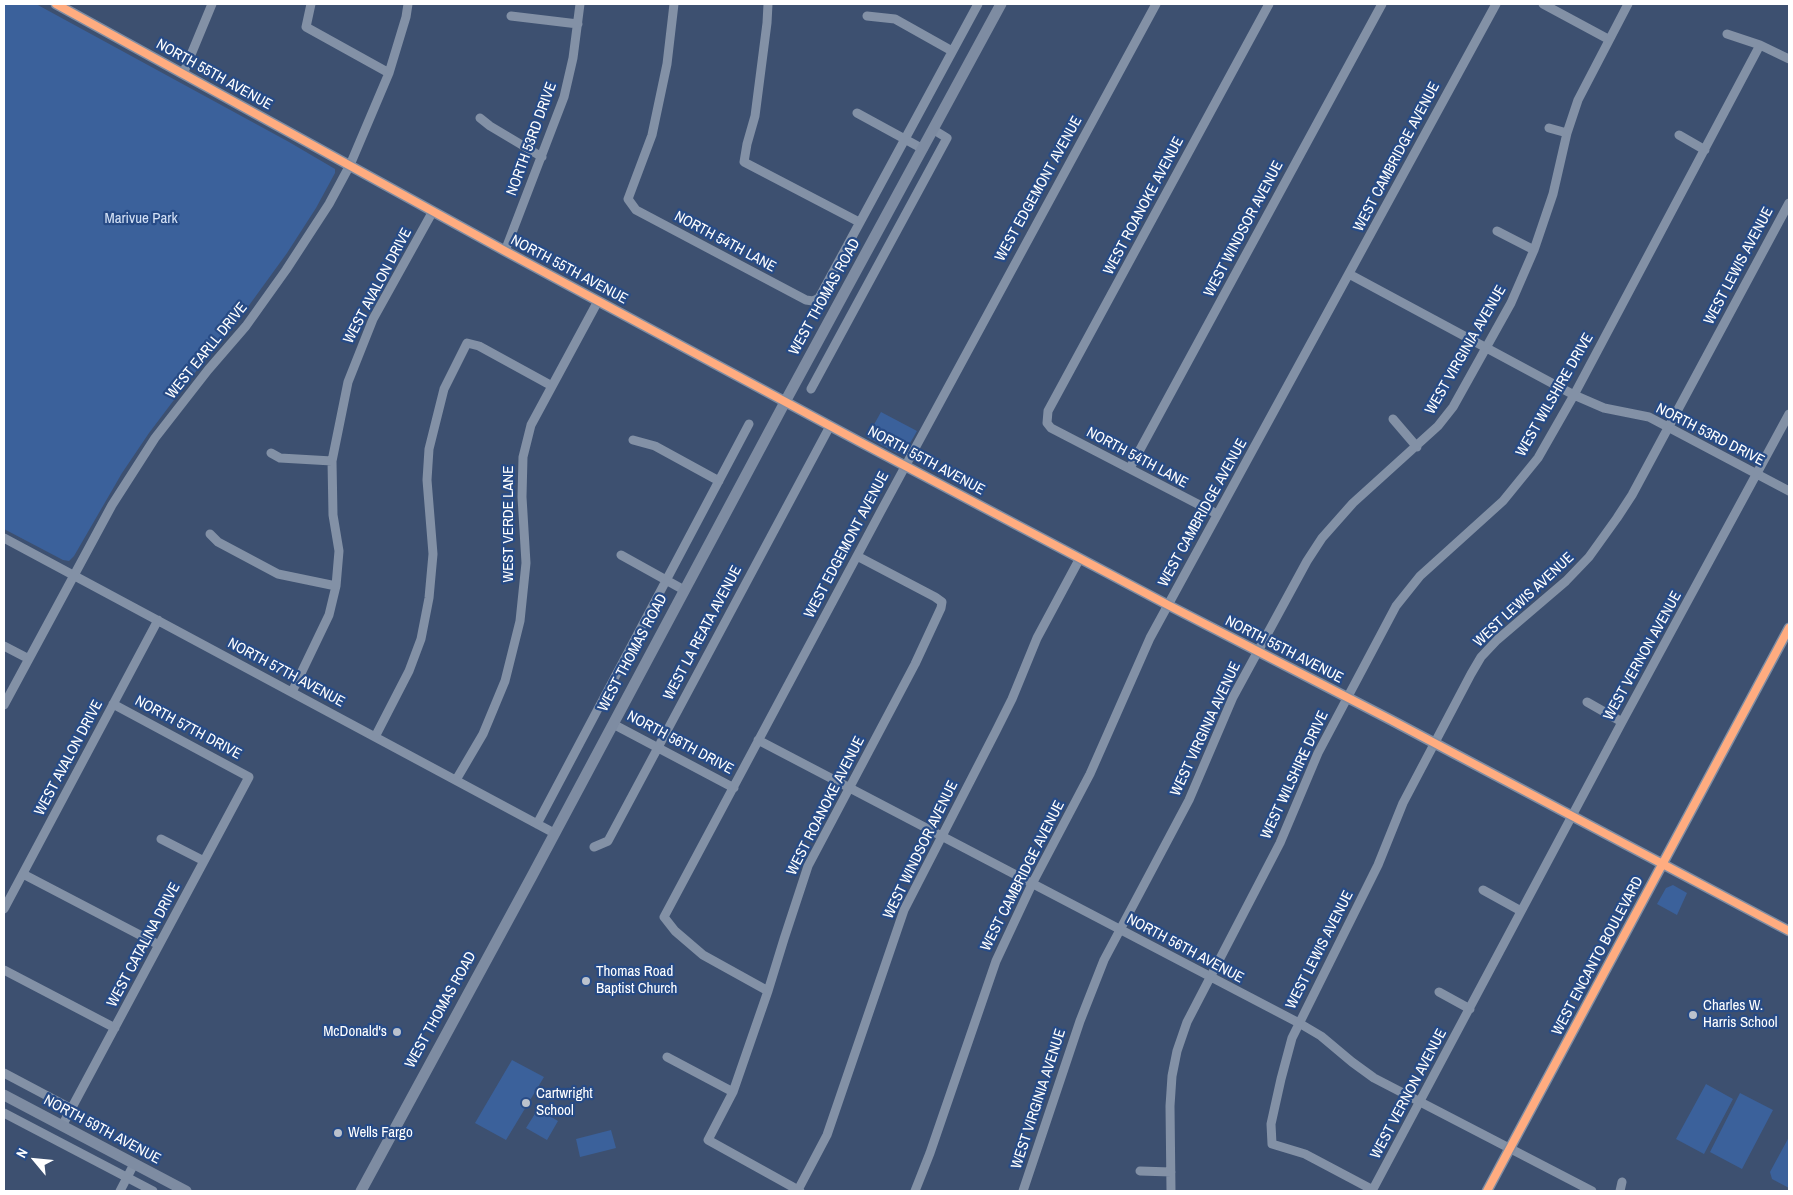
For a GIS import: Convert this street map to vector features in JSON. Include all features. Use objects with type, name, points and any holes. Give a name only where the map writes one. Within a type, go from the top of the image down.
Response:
[{"type":"street","name":"NORTH 55TH AVENUE","points":[[56,4],[505,251],[785,402],[1789,931]]},
{"type":"street","points":[[183,74],[212,4]]},
{"type":"street","points":[[311,4],[306,27],[389,73]]},
{"type":"street","name":"WEST EARLL DRIVE","points":[[4,705],[112,505],[155,438],[208,370],[246,326],[286,270],[329,204],[350,165],[389,73],[406,17],[408,4]]},
{"type":"street","name":"NORTH 53RD DRIVE","points":[[505,251],[564,97],[573,58],[580,4]]},
{"type":"street","name":"NORTH 54TH LANE","points":[[674,4],[668,64],[652,135],[628,199],[636,210],[806,300],[813,301]]},
{"type":"street","points":[[768,4],[755,116],[744,162],[859,222]]},
{"type":"street","name":"WEST THOMAS ROAD","points":[[813,301],[819,298],[978,4]]},
{"type":"street","name":"WEST THOMAS ROAD","points":[[361,1191],[1001,4]]},
{"type":"street","name":"WEST EDGEMONT AVENUE","points":[[768,991],[703,955],[674,931],[664,917],[905,466],[1156,4]]},
{"type":"street","name":"WEST ROANOKE AVENUE","points":[[1047,423],[1048,411],[1269,4]]},
{"type":"street","name":"WEST WINDSOR AVENUE","points":[[1130,468],[1382,4]]},
{"type":"street","name":"WEST CAMBRIDGE AVENUE","points":[[915,1191],[930,1153],[996,960],[1032,884],[1090,774],[1133,676],[1168,605],[1217,514],[1496,4]]},
{"type":"street","points":[[1543,4],[1608,38]]},
{"type":"street","name":"WEST VIRGINIA AVENUE","points":[[1023,1191],[1090,995],[1104,960],[1189,800],[1220,726],[1258,651],[1307,561],[1322,538],[1353,503],[1438,426],[1453,407],[1511,303],[1534,250],[1553,194],[1567,133],[1578,100],[1608,38],[1628,4]]},
{"type":"street","points":[[511,16],[578,24]]},
{"type":"street","points":[[867,16],[895,20],[952,51]]},
{"type":"street","points":[[1727,34],[1760,45],[1789,59]]},
{"type":"street","name":"WEST WILSHIRE DRIVE","points":[[1171,1191],[1170,1106],[1172,1076],[1177,1051],[1187,1022],[1288,825],[1318,752],[1396,606],[1420,576],[1503,501],[1538,458],[1574,395],[1760,45]]},
{"type":"street","points":[[856,113],[923,149]]},
{"type":"street","points":[[480,118],[542,157]]},
{"type":"street","points":[[1549,128],[1567,133]]},
{"type":"street","name":"WEST THOMAS ROAD","points":[[811,389],[947,138],[934,130]]},
{"type":"street","points":[[1679,136],[1705,150]]},
{"type":"street","name":"WEST LEWIS AVENUE","points":[[1373,1191],[1305,1154],[1272,1144],[1271,1124],[1292,1038],[1378,866],[1403,803],[1471,674],[1482,657],[1497,640],[1566,581],[1590,557],[1632,495],[1789,203]]},
{"type":"street","name":"WEST AVALON DRIVE","points":[[292,692],[329,615],[336,586],[338,551],[333,515],[332,461],[348,382],[373,319],[433,211]]},
{"type":"street","points":[[1497,231],[1534,250]]},
{"type":"street","name":"NORTH 53RD DRIVE","points":[[1349,274],[1574,395],[1604,408],[1649,417],[1789,491]]},
{"type":"street","name":"WEST VERDE LANE","points":[[456,780],[483,734],[507,672],[520,621],[526,563],[522,497],[523,458],[531,425],[598,301]]},
{"type":"street","points":[[819,340],[833,348]]},
{"type":"street","points":[[375,736],[409,671],[421,639],[429,598],[433,554],[427,480],[429,449],[444,389],[467,343],[478,346],[552,386]]},
{"type":"street","name":"WEST VERNON AVENUE","points":[[1373,1191],[1622,722],[1789,414]]},
{"type":"street","points":[[1393,419],[1417,447]]},
{"type":"street","name":"NORTH 54TH LANE","points":[[1047,423],[1051,428],[1217,514]]},
{"type":"street","name":"WEST THOMAS ROAD","points":[[536,824],[749,424]]},
{"type":"street","name":"WEST LA REATA AVENUE","points":[[594,847],[608,840],[830,426]]},
{"type":"street","points":[[633,440],[655,446],[719,481]]},
{"type":"street","points":[[271,452],[280,458],[332,461]]},
{"type":"street","points":[[210,534],[218,542],[278,574],[336,586]]},
{"type":"street","name":"NORTH 57TH AVENUE","points":[[4,538],[554,833]]},
{"type":"street","points":[[621,556],[684,590]]},
{"type":"street","name":"WEST ROANOKE AVENUE","points":[[799,1191],[708,1140],[733,1092],[808,866],[915,664],[941,608],[942,602],[857,556]]},
{"type":"street","name":"WEST WINDSOR AVENUE","points":[[799,1191],[827,1135],[904,910],[1000,723],[1037,638],[1080,558]]},
{"type":"street","name":"WEST AVALON DRIVE","points":[[4,909],[158,620]]},
{"type":"street","name":"WEST ENCANTO BOULEVARD","points":[[1487,1191],[1789,628]]},
{"type":"street","points":[[4,646],[29,659]]},
{"type":"street","points":[[1586,702],[1622,722]]},
{"type":"street","name":"NORTH 57TH DRIVE","points":[[113,704],[249,776]]},
{"type":"street","name":"NORTH 56TH DRIVE","points":[[613,724],[734,788]]},
{"type":"street","name":"NORTH 56TH AVENUE","points":[[758,740],[1299,1023],[1320,1036],[1374,1078],[1592,1191]]},
{"type":"street","name":"WEST CATALINA DRIVE","points":[[62,1126],[249,776]]},
{"type":"street","points":[[161,839],[204,862]]},
{"type":"street","points":[[22,874],[159,945]]},
{"type":"street","points":[[1483,890],[1522,911]]},
{"type":"street","points":[[4,970],[115,1028]]},
{"type":"street","points":[[1439,992],[1470,1009]]},
{"type":"street","points":[[667,1057],[733,1092]]},
{"type":"street","name":"NORTH 59TH AVENUE","points":[[4,1073],[72,1109]]},
{"type":"street","name":"NORTH 59TH AVENUE","points":[[4,1095],[186,1191]]},
{"type":"street","name":"NORTH 59TH AVENUE","points":[[4,1113],[153,1191]]},
{"type":"street","points":[[120,1191],[134,1164]]},
{"type":"street","points":[[1140,1172],[1171,1172]]},
{"type":"green space","name":"Marivue Park","points":[[4,4],[36,4],[335,169],[335,173],[316,208],[287,253],[250,304],[149,433],[122,473],[74,556],[69,561],[63,560],[4,529]]},
{"type":"green space","points":[[881,412],[917,431],[905,452],[897,453],[867,437]]},
{"type":"green space","points":[[1673,885],[1687,893],[1677,915],[1657,904],[1666,888]]},
{"type":"green space","points":[[512,1060],[544,1077],[506,1140],[475,1123]]},
{"type":"green space","points":[[1706,1084],[1733,1099],[1704,1154],[1676,1139]]},
{"type":"green space","points":[[1740,1093],[1773,1110],[1742,1169],[1710,1152]]},
{"type":"green space","points":[[538,1109],[558,1121],[547,1140],[526,1128]]},
{"type":"green space","points":[[611,1130],[616,1148],[580,1157],[576,1139]]},
{"type":"green space","points":[[1789,1137],[1789,1188],[1772,1179],[1770,1172]]},
{"type":"cycle path","points":[[56,4],[505,251],[860,442],[1789,931]]},
{"type":"cycle path","points":[[1487,1191],[1789,628]]},
{"type":"place","name":"Thomas Road Baptist Church","points":[[586,981]]},
{"type":"place","name":"Charles W. Harris School","points":[[1693,1015]]},
{"type":"place","name":"McDonald's","points":[[397,1032]]},
{"type":"place","name":"Cartwright School","points":[[526,1103]]},
{"type":"place","name":"Wells Fargo","points":[[338,1133]]}]
